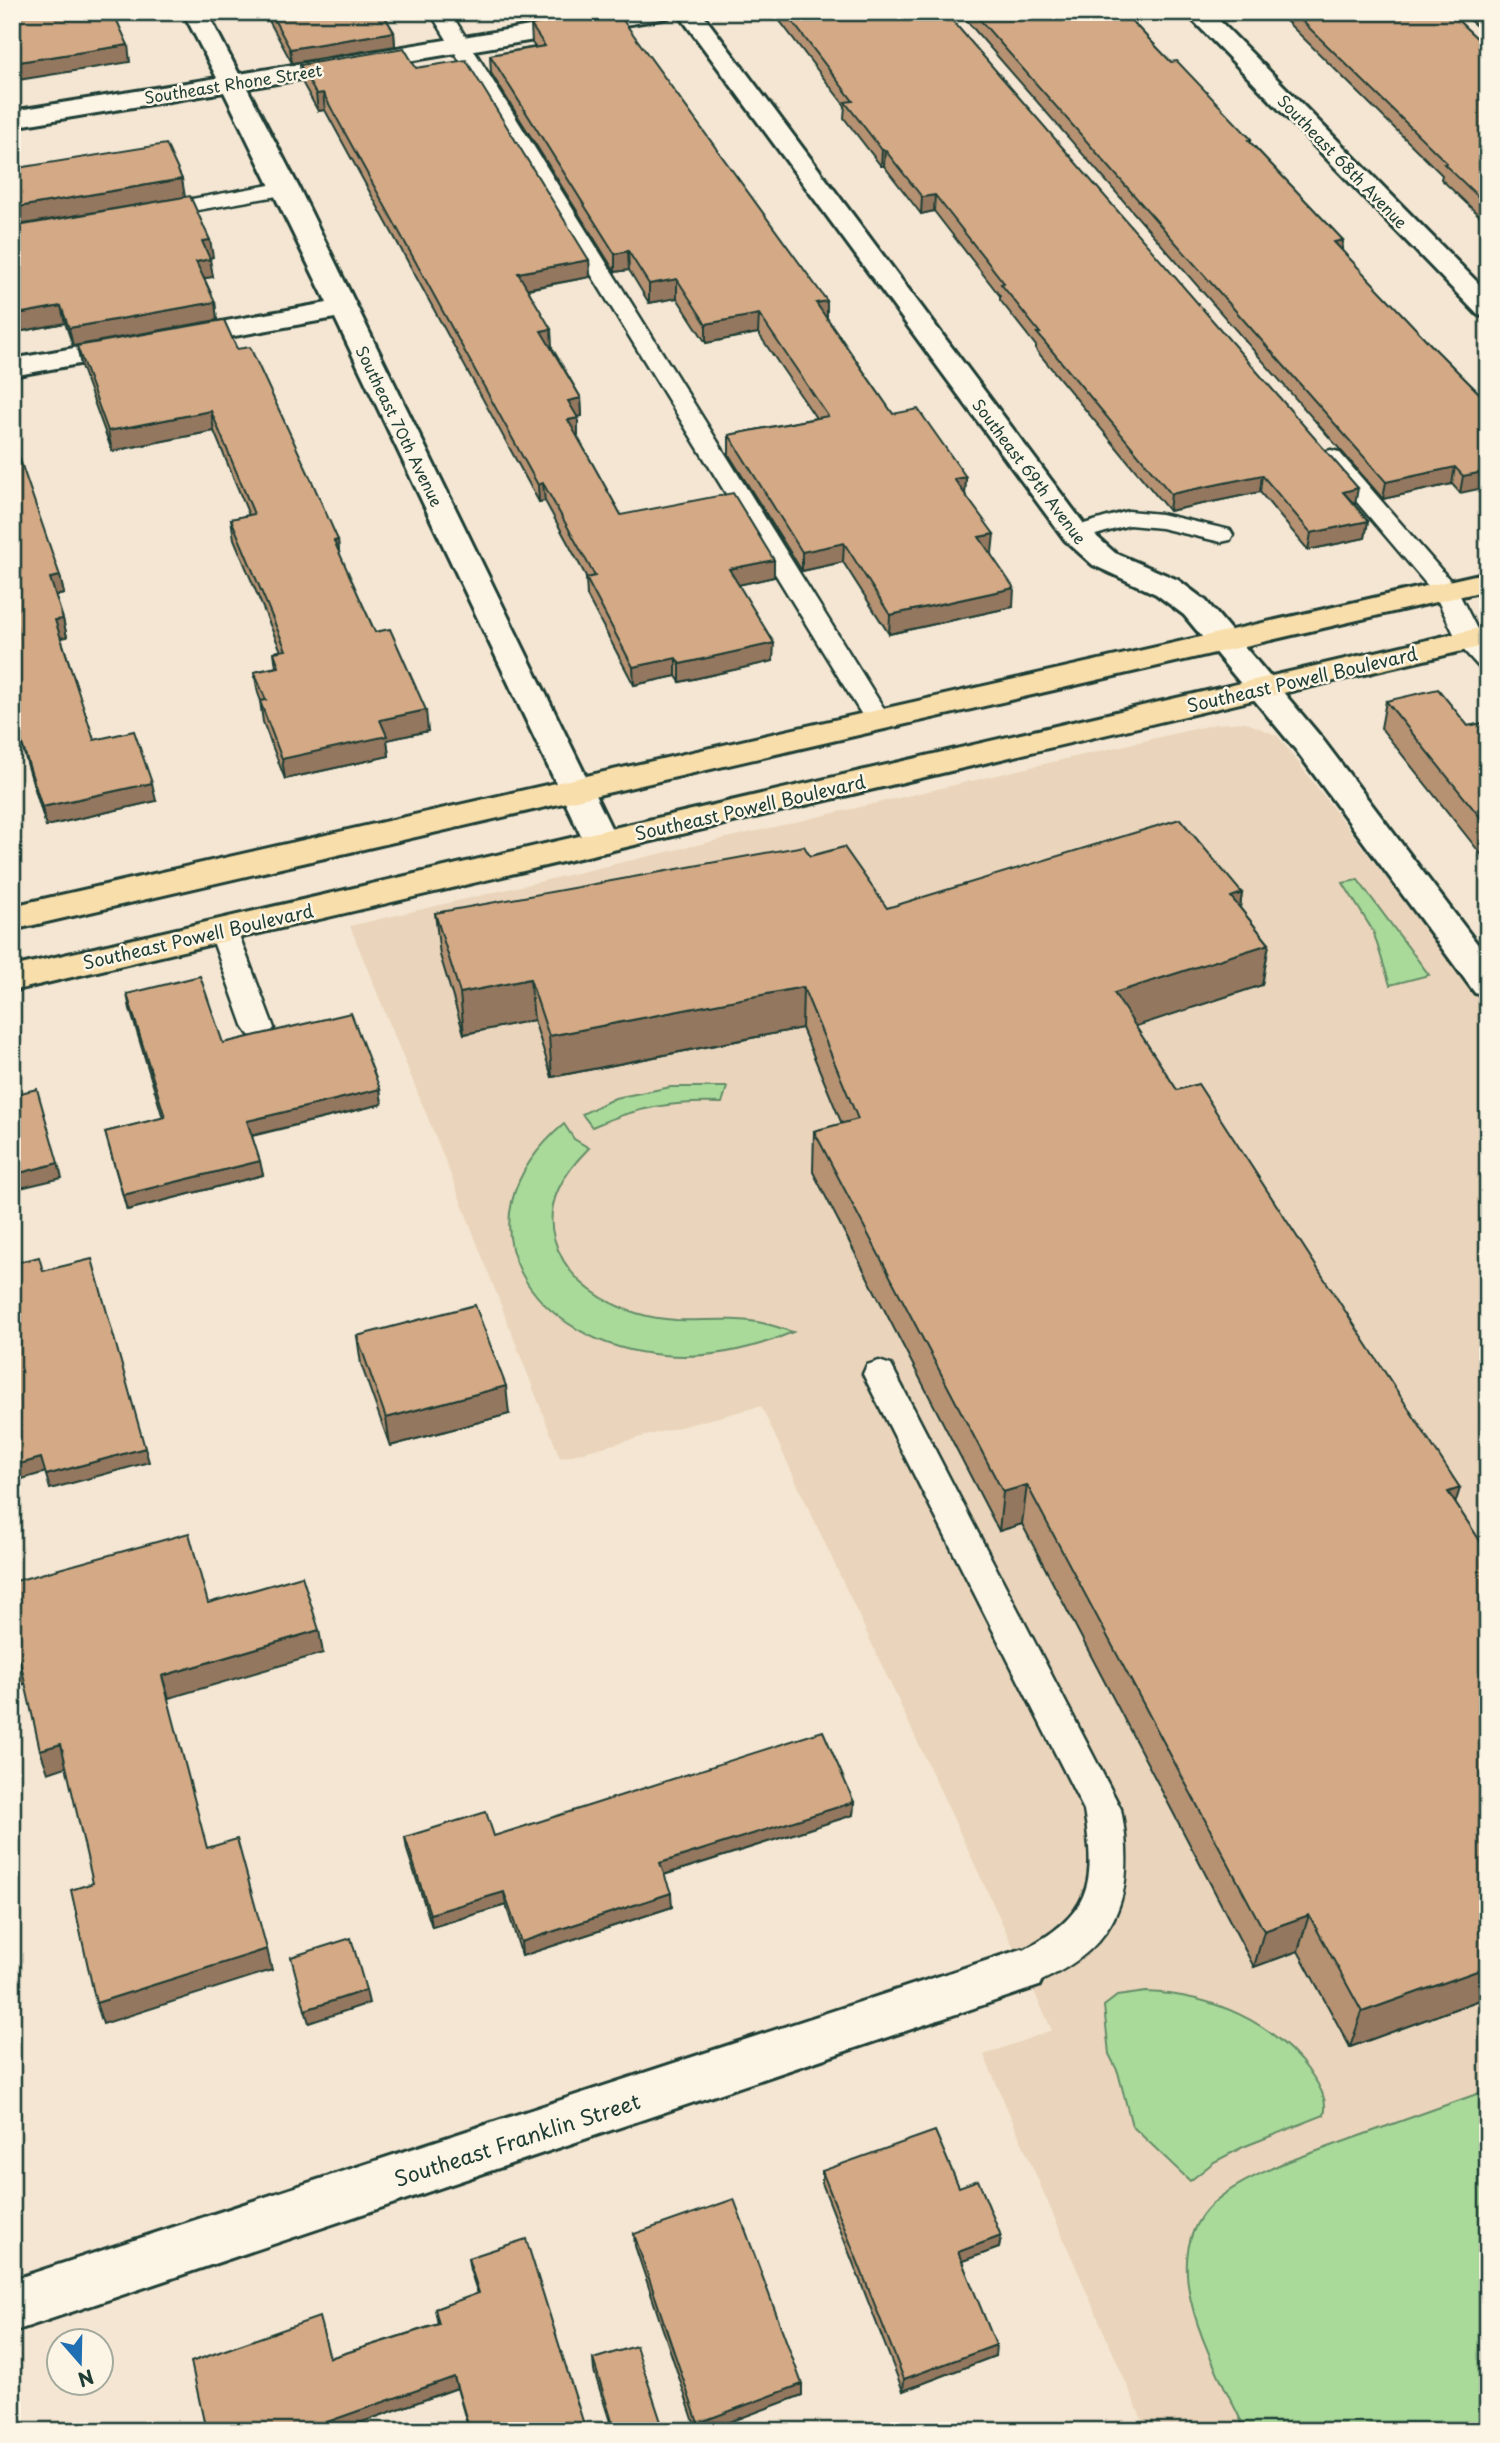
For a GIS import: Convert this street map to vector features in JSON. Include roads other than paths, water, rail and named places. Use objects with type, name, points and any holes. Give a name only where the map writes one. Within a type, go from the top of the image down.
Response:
[{"type":"main road","points":[[12,918],[1488,581]]},
{"type":"main road","name":"Southeast Powell Boulevard","points":[[12,979],[1263,688],[1481,646]]},
{"type":"street","name":"Southeast 70th Avenue","points":[[195,12],[286,188],[601,842]]},
{"type":"street","name":"Southeast Rhone Street","points":[[12,119],[661,12]]},
{"type":"street","name":"Southeast 69th Avenue","points":[[689,12],[1076,534],[1104,559],[1188,600],[1308,743],[1488,984]]},
{"type":"street","name":"Southeast 68th Avenue","points":[[1197,12],[1488,309]]},
{"type":"street","points":[[12,368],[342,307]]},
{"type":"street","name":"Southeast Franklin Street","points":[[12,2306],[1022,1971]]},
{"type":"lane","points":[[440,12],[878,720]]},
{"type":"lane","points":[[135,215],[286,188]]},
{"type":"lane","points":[[1319,443],[1446,591],[1481,646]]},
{"type":"lane","points":[[1076,534],[1128,518],[1161,521],[1221,535]]},
{"type":"lane","points":[[223,930],[259,1028]]},
{"type":"lane","points":[[879,1374],[1102,1809],[1111,1849],[1111,1874],[1104,1899],[1091,1924],[1061,1951],[1022,1971]]}]
